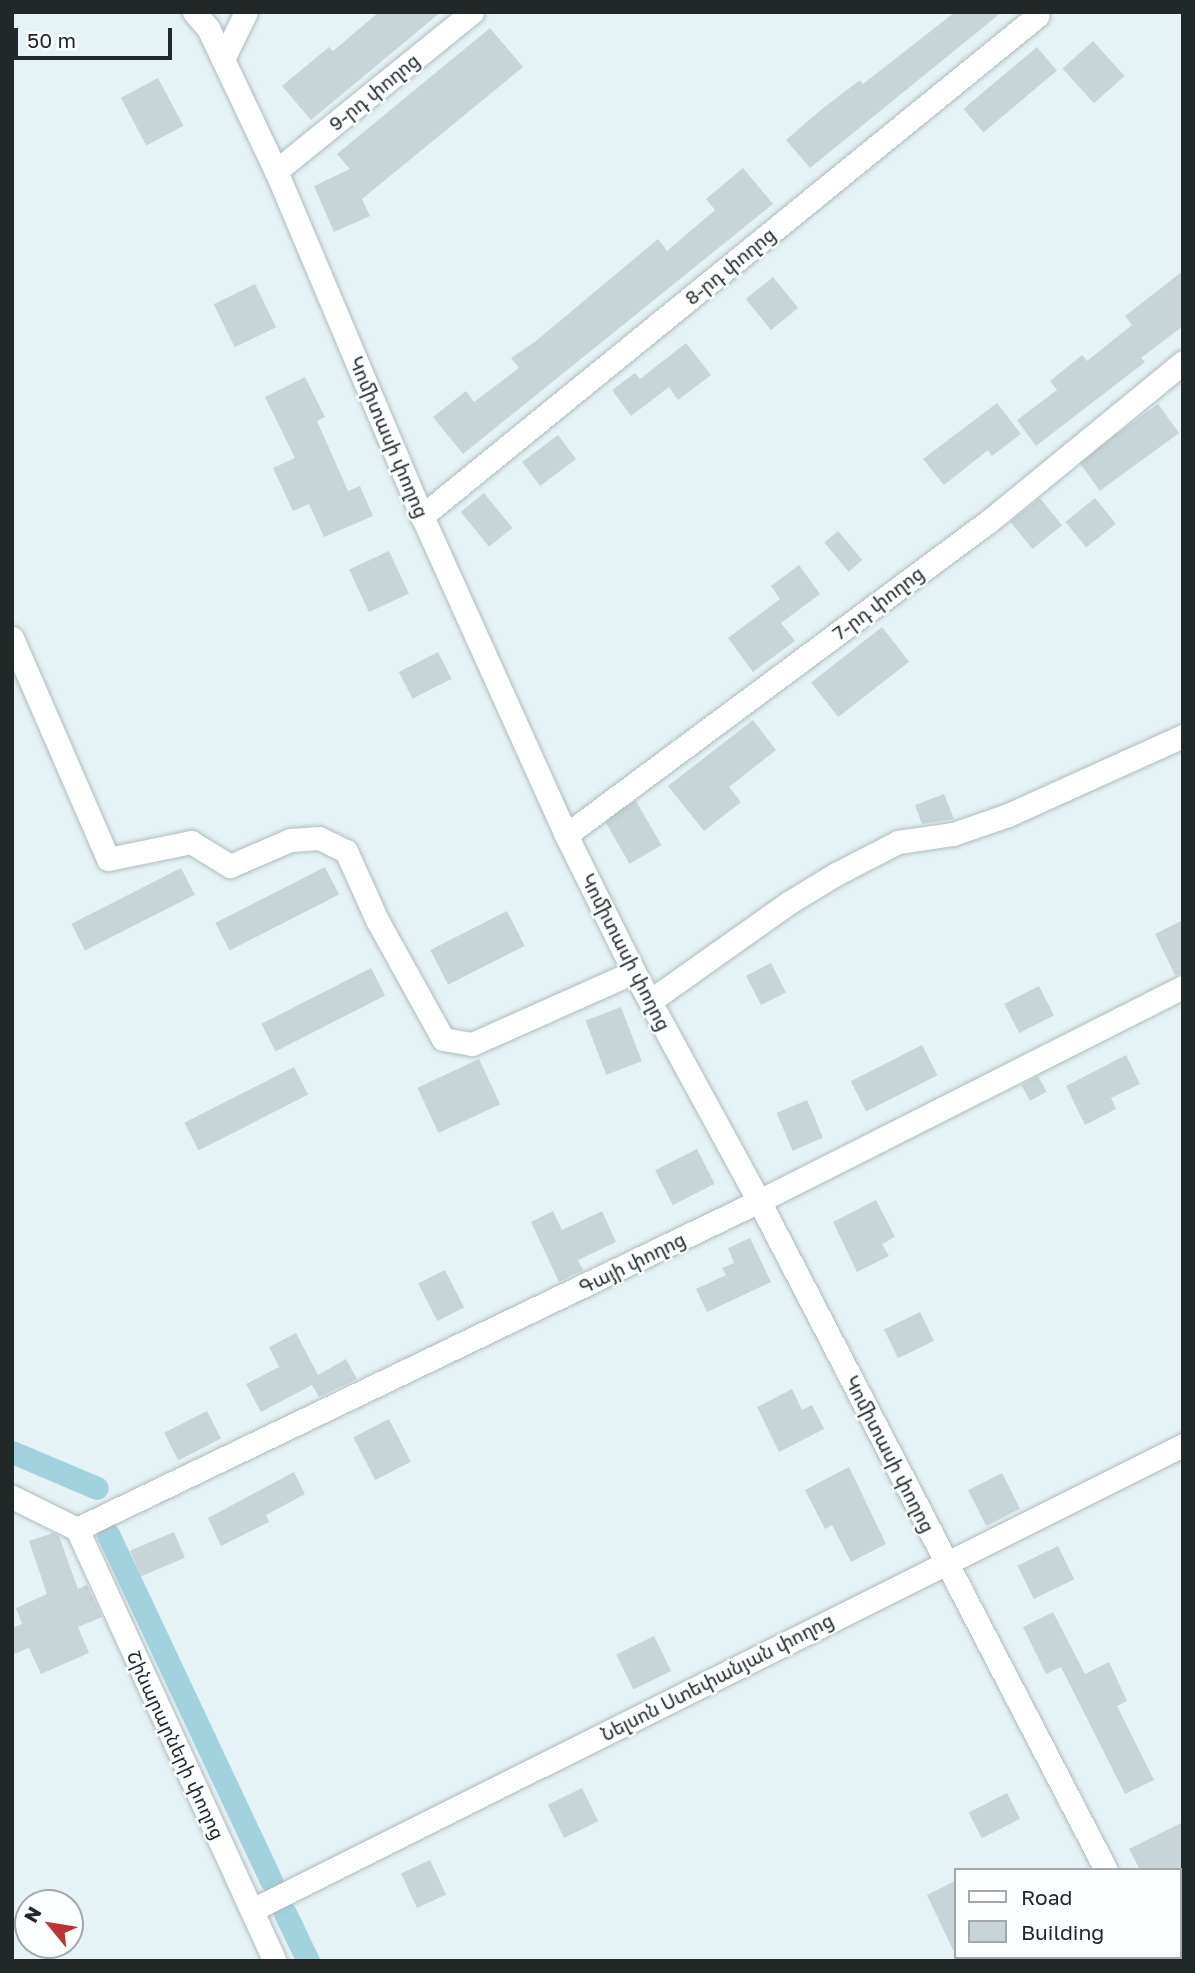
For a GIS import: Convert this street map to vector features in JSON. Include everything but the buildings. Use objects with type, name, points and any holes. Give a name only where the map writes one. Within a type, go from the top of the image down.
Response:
[{"type":"street","name":"Կոմիտասի փողոց","points":[[194,12],[208,29],[276,171],[422,516],[566,835],[634,972],[759,1201],[1104,1868]]},
{"type":"street","points":[[223,60],[246,12]]},
{"type":"street","name":"9-րդ փողոց","points":[[276,171],[472,12]]},
{"type":"street","name":"8-րդ փողոց","points":[[422,516],[1037,16]]},
{"type":"street","name":"7-րդ փողոց","points":[[566,835],[989,521],[1183,362]]},
{"type":"street","points":[[12,638],[108,859],[191,842],[230,866],[290,840],[319,838],[346,851],[377,920],[443,1039],[472,1044],[634,972]]},
{"type":"street","points":[[650,1001],[790,902],[836,873],[898,842],[953,834],[1008,815],[1183,736]]},
{"type":"street","name":"Գայի փողոց","points":[[77,1529],[759,1201],[1183,987]]},
{"type":"street","name":"Նելսոն Ստեփանյան փողոց","points":[[252,1910],[1183,1445]]},
{"type":"street","points":[[12,1497],[77,1529]]},
{"type":"street","name":"Շինարարների փողոց","points":[[77,1529],[275,1961]]},
{"type":"waterway","points":[[12,1452],[97,1488]]},
{"type":"waterway","points":[[108,1534],[271,1881]]},
{"type":"waterway","points":[[285,1913],[308,1961]]}]
